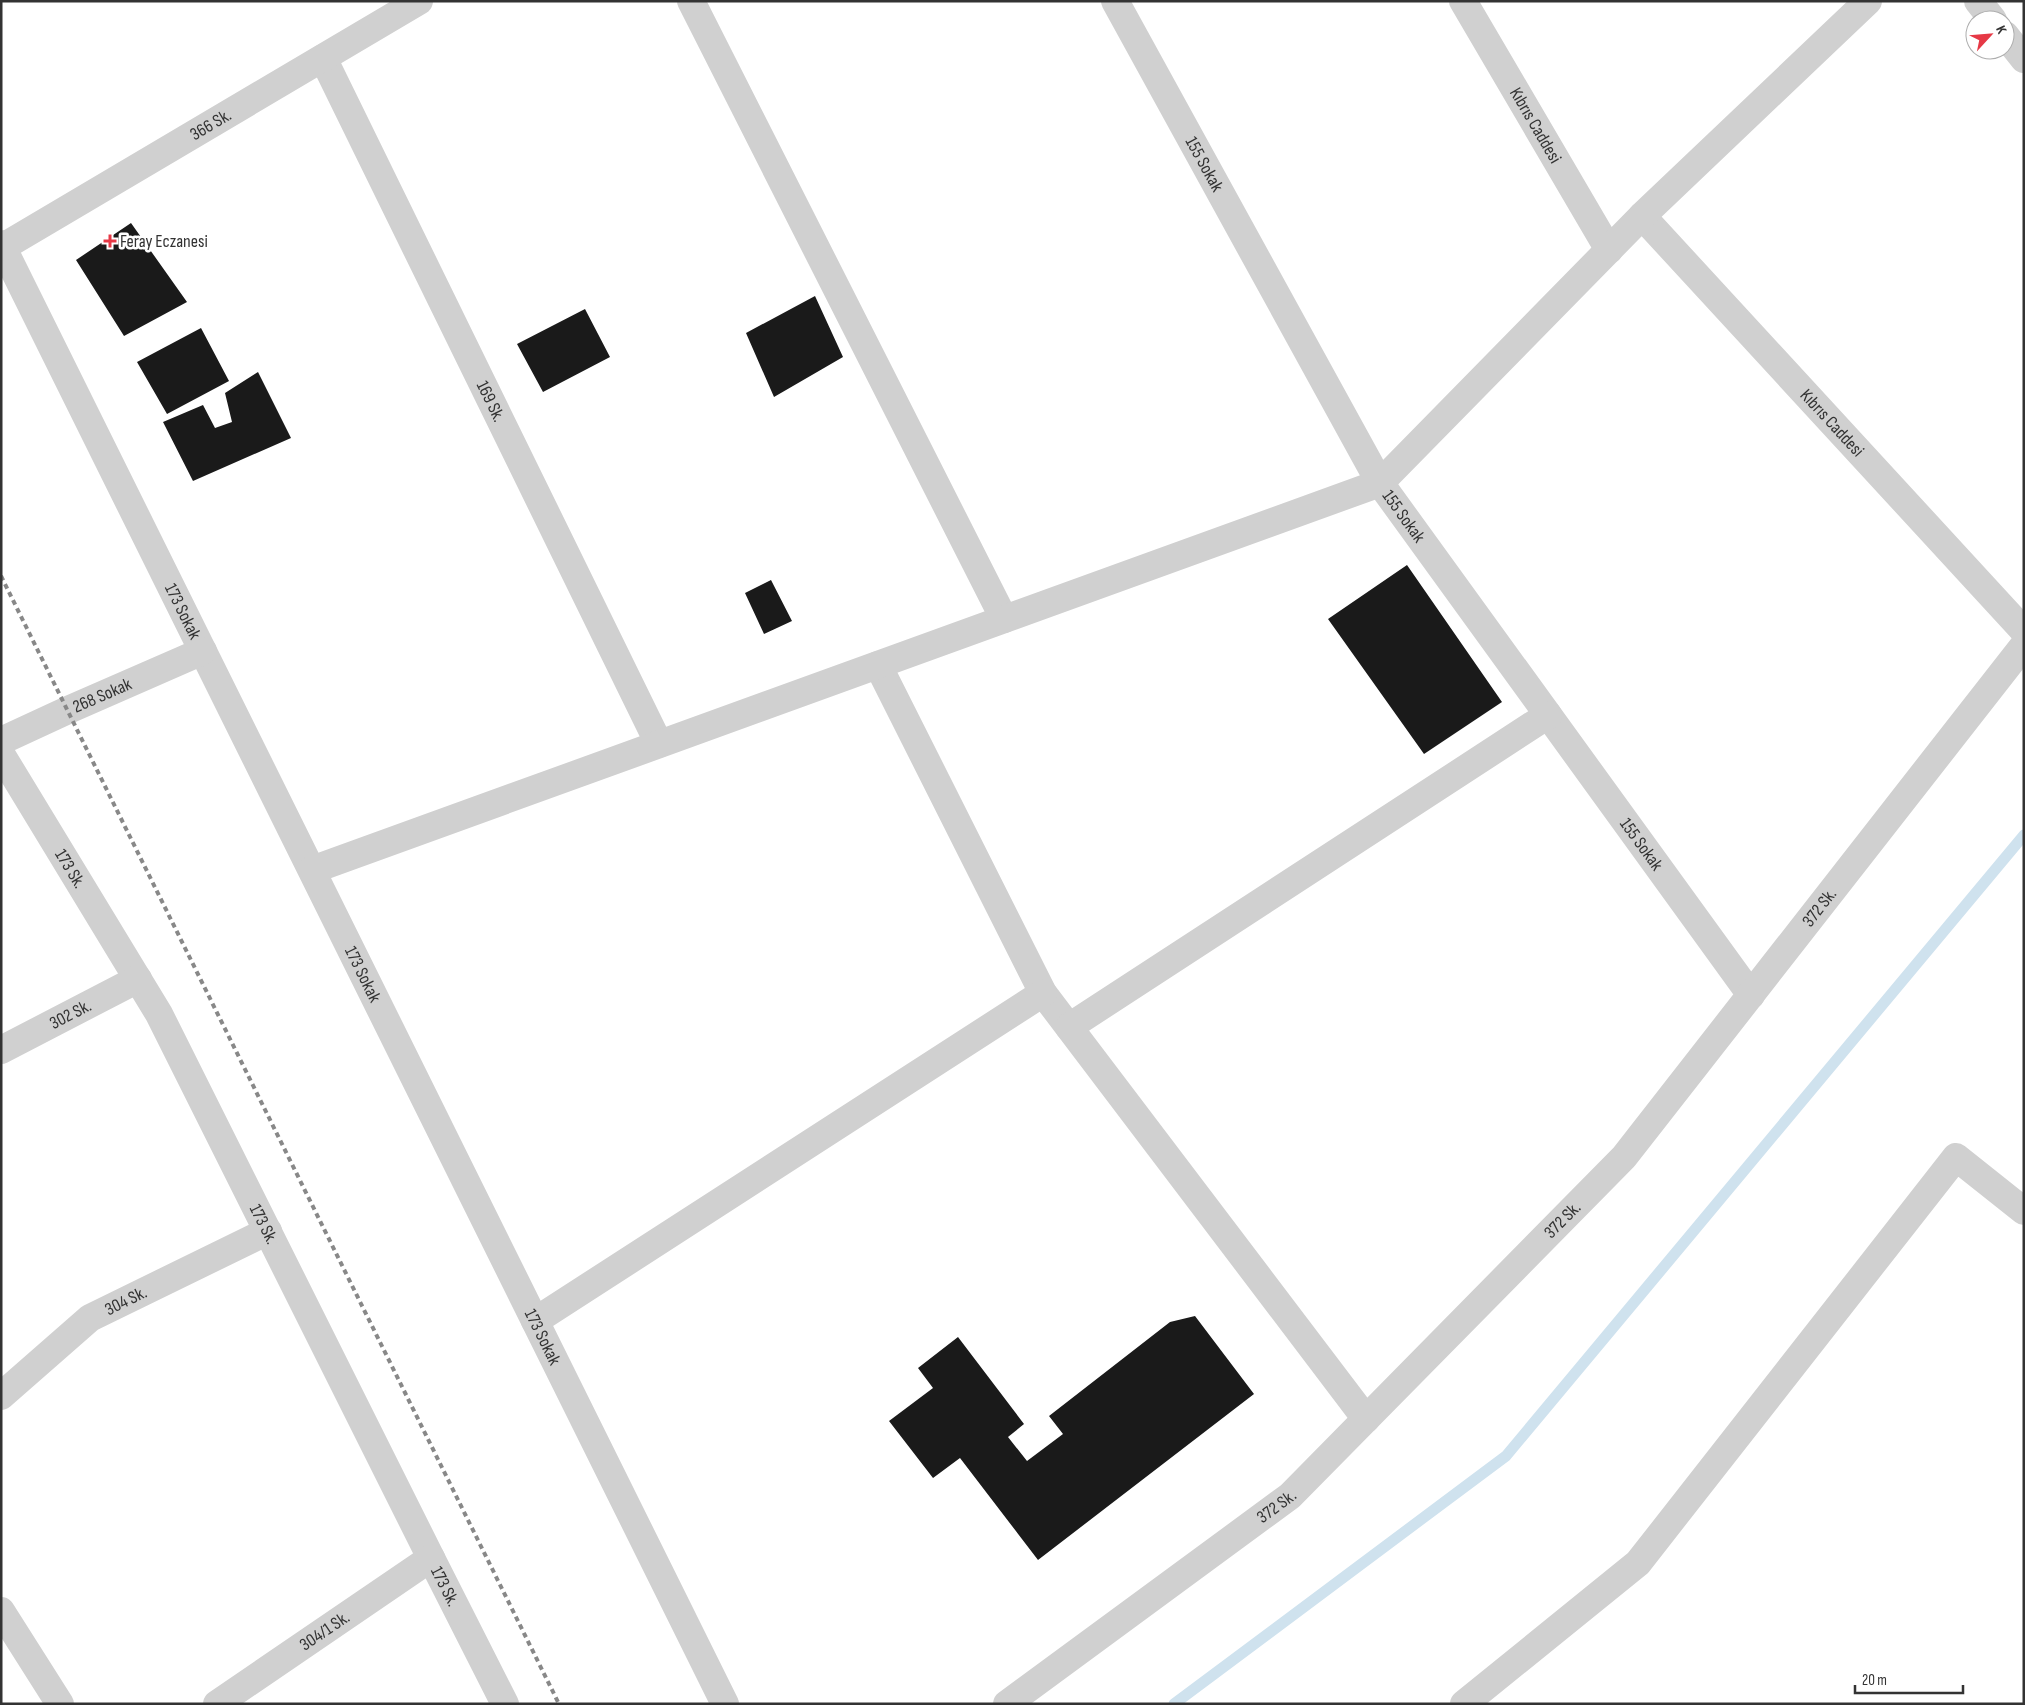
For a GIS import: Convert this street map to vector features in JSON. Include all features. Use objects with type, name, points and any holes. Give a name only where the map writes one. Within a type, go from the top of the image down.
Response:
[{"type":"street","name":"366 Sk.","points":[[2,245],[419,1]]},
{"type":"street","points":[[691,1],[1004,619]]},
{"type":"street","name":"155 Sokak","points":[[1115,1],[1380,482],[1751,995]]},
{"type":"street","name":"Kıbrıs Caddesi","points":[[1463,1],[1609,250]]},
{"type":"street","points":[[312,870],[1380,482],[1642,216],[1864,3]]},
{"type":"street","points":[[2015,48],[2024,59]]},
{"type":"street","name":"169 Sk.","points":[[323,58],[659,744]]},
{"type":"street","name":"Kıbrıs Caddesi","points":[[1642,216],[2024,631]]},
{"type":"street","name":"173 Sokak","points":[[2,245],[725,1704]]},
{"type":"street","name":"372 Sk.","points":[[1007,1704],[1290,1496],[1624,1157],[2024,645]]},
{"type":"street","name":"268 Sokak","points":[[1,741],[203,652]]},
{"type":"street","points":[[878,665],[1043,993],[1366,1419]]},
{"type":"street","points":[[1069,1027],[1548,715]]},
{"type":"street","name":"173 Sk.","points":[[1,754],[159,1014],[505,1704]]},
{"type":"street","name":"302 Sk.","points":[[1,1050],[138,979]]},
{"type":"street","points":[[535,1321],[1043,993]]},
{"type":"street","points":[[1464,1704],[1638,1563],[1956,1156],[2024,1211]]},
{"type":"street","name":"304 Sk.","points":[[1,1396],[90,1318],[268,1231]]},
{"type":"street","name":"304/1 Sk.","points":[[217,1704],[431,1558]]},
{"type":"street","points":[[1,1611],[60,1704]]},
{"type":"building","points":[[131,223],[187,302],[124,336],[76,260]]},
{"type":"building","points":[[815,296],[843,357],[774,397],[746,333]]},
{"type":"building","points":[[585,309],[610,357],[543,392],[517,344]]},
{"type":"building","points":[[201,328],[229,381],[167,414],[137,362]]},
{"type":"building","points":[[258,372],[291,438],[193,481],[163,422],[203,405],[215,428],[232,422],[225,393]]},
{"type":"building","points":[[1407,565],[1502,702],[1424,754],[1328,619]]},
{"type":"building","points":[[771,580],[792,621],[764,634],[745,593]]},
{"type":"building","points":[[1195,1316],[1254,1394],[1038,1560],[960,1458],[933,1478],[889,1421],[933,1388],[918,1368],[958,1337],[1024,1424],[1008,1437],[1027,1461],[1063,1434],[1049,1416],[1170,1322]]},
{"type":"waterway","points":[[1174,1704],[1506,1456],[2024,835]]},
{"type":"railway","points":[[1,576],[559,1704]]},
{"type":"place","name":"Feray Eczanesi","points":[[110,241]]}]
